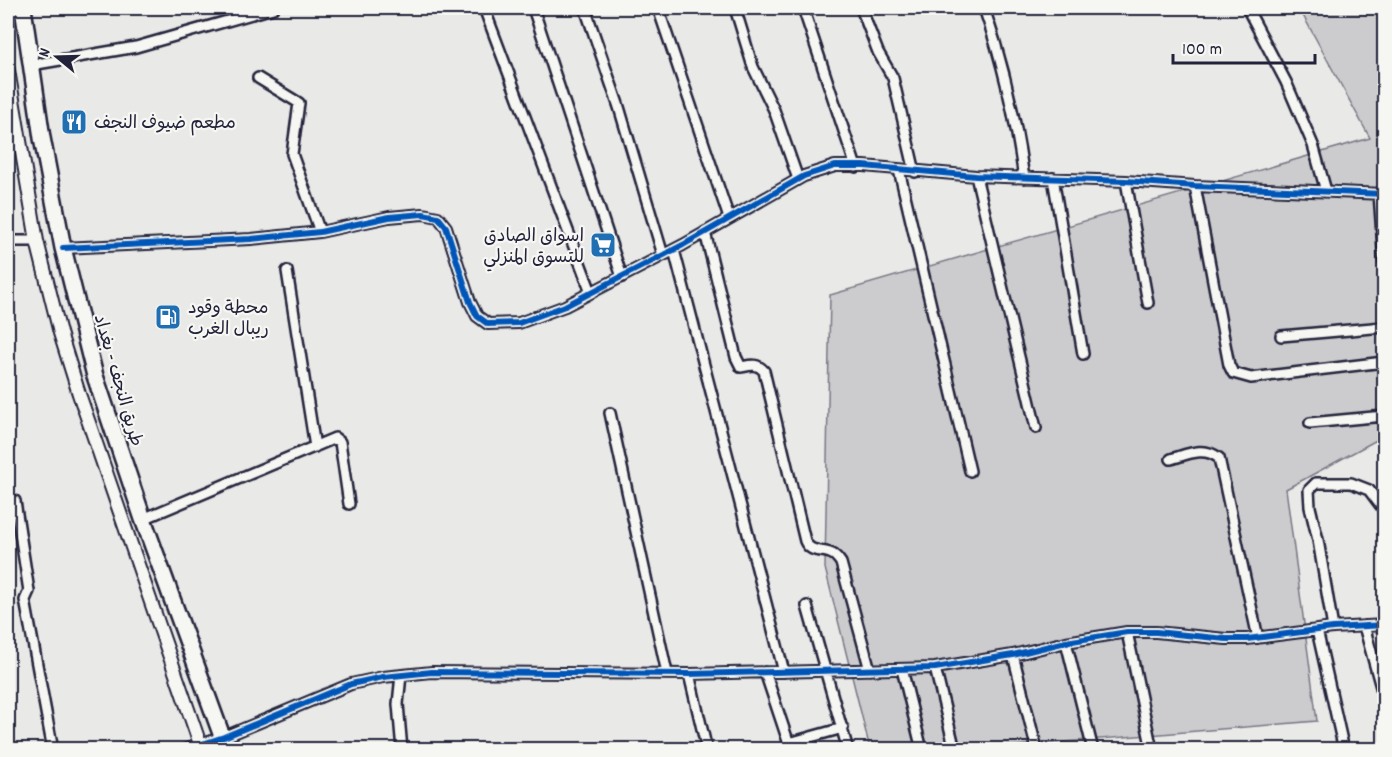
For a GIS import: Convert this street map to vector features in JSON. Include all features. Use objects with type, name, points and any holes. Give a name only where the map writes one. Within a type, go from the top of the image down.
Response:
[{"type":"main road","name":"طريق النجف - بغداد","points":[[22,8],[63,248],[98,385],[142,519],[226,743]]},
{"type":"street","points":[[31,65],[136,46],[273,8]]},
{"type":"street","points":[[484,8],[591,292]]},
{"type":"street","points":[[533,8],[622,277]]},
{"type":"street","points":[[585,8],[619,107],[663,255]]},
{"type":"street","points":[[658,8],[729,218]]},
{"type":"street","points":[[735,8],[753,67],[774,110],[798,179]]},
{"type":"street","points":[[803,8],[856,167]]},
{"type":"street","points":[[861,8],[878,52],[893,78],[915,172]]},
{"type":"street","points":[[984,8],[1011,102],[1024,178]]},
{"type":"street","points":[[1247,8],[1286,82],[1313,145],[1326,191]]},
{"type":"street","points":[[8,70],[37,242],[54,313],[75,384],[200,744]]},
{"type":"street","points":[[258,78],[299,103],[292,154],[320,232]]},
{"type":"street","points":[[63,248],[251,239],[320,232],[389,217],[423,214],[438,217],[446,227],[470,302],[477,316],[489,324],[519,323],[565,306],[622,277],[798,179],[835,166],[864,166],[976,176],[1382,194],[1384,263]]},
{"type":"street","points":[[899,170],[970,471]]},
{"type":"street","points":[[976,176],[1036,428]]},
{"type":"street","points":[[1053,178],[1083,354]]},
{"type":"street","points":[[1126,181],[1148,303]]},
{"type":"street","points":[[1195,186],[1229,365],[1233,373],[1251,378],[1384,362]]},
{"type":"street","points":[[705,232],[736,357],[741,367],[754,365],[764,371],[807,547],[833,554],[841,563],[870,670]]},
{"type":"street","points":[[8,242],[37,242]]},
{"type":"street","points":[[674,250],[784,672]]},
{"type":"street","points":[[287,271],[315,447]]},
{"type":"street","points":[[1281,336],[1384,327]]},
{"type":"street","points":[[610,413],[667,673]]},
{"type":"street","points":[[1310,423],[1384,416]]},
{"type":"street","points":[[142,519],[335,438],[340,442],[349,504]]},
{"type":"street","points":[[1171,459],[1201,451],[1214,454],[1219,458],[1258,638]]},
{"type":"street","points":[[1334,628],[1310,507],[1309,490],[1316,483],[1351,483],[1369,490],[1384,510]]},
{"type":"street","points":[[15,501],[29,591],[25,600],[53,750]]},
{"type":"street","points":[[807,606],[848,750]]},
{"type":"street","points":[[184,750],[200,744],[226,743],[351,684],[401,675],[432,672],[689,674],[935,668],[1127,632],[1156,632],[1226,639],[1258,638],[1334,628],[1384,625]]},
{"type":"street","points":[[1364,626],[1384,699]]},
{"type":"street","points":[[1317,630],[1344,750]]},
{"type":"street","points":[[1127,632],[1152,750]]},
{"type":"street","points":[[1066,642],[1093,750]]},
{"type":"street","points":[[1013,655],[1037,750]]},
{"type":"street","points":[[935,668],[955,750]]},
{"type":"street","points":[[903,669],[922,750]]},
{"type":"street","points":[[765,672],[790,746],[843,728]]},
{"type":"street","points":[[689,674],[707,750]]},
{"type":"street","points":[[401,675],[398,704],[402,750]]},
{"type":"shaded area","points":[[1299,8],[1384,8],[1384,436],[1286,489],[1317,721],[979,749],[870,749],[825,568],[830,295],[1370,138]]},
{"type":"cycle path","points":[[63,248],[251,239],[320,232],[389,217],[423,214],[438,217],[446,227],[470,302],[477,316],[488,324],[519,323],[565,306],[683,245],[804,176],[835,166],[864,166],[976,176],[1384,194]]},
{"type":"cycle path","points":[[184,750],[224,737],[351,684],[383,677],[432,672],[689,674],[935,668],[1127,632],[1247,639],[1333,628],[1384,625]]},
{"type":"place","name":"مطعم ضيوف النجف","points":[[74,122]]},
{"type":"place","name":"اسواق الصادق للتسوق المنزلي","points":[[603,245]]},
{"type":"place","name":"محطة وقود ريبال الغرب","points":[[168,317]]}]
